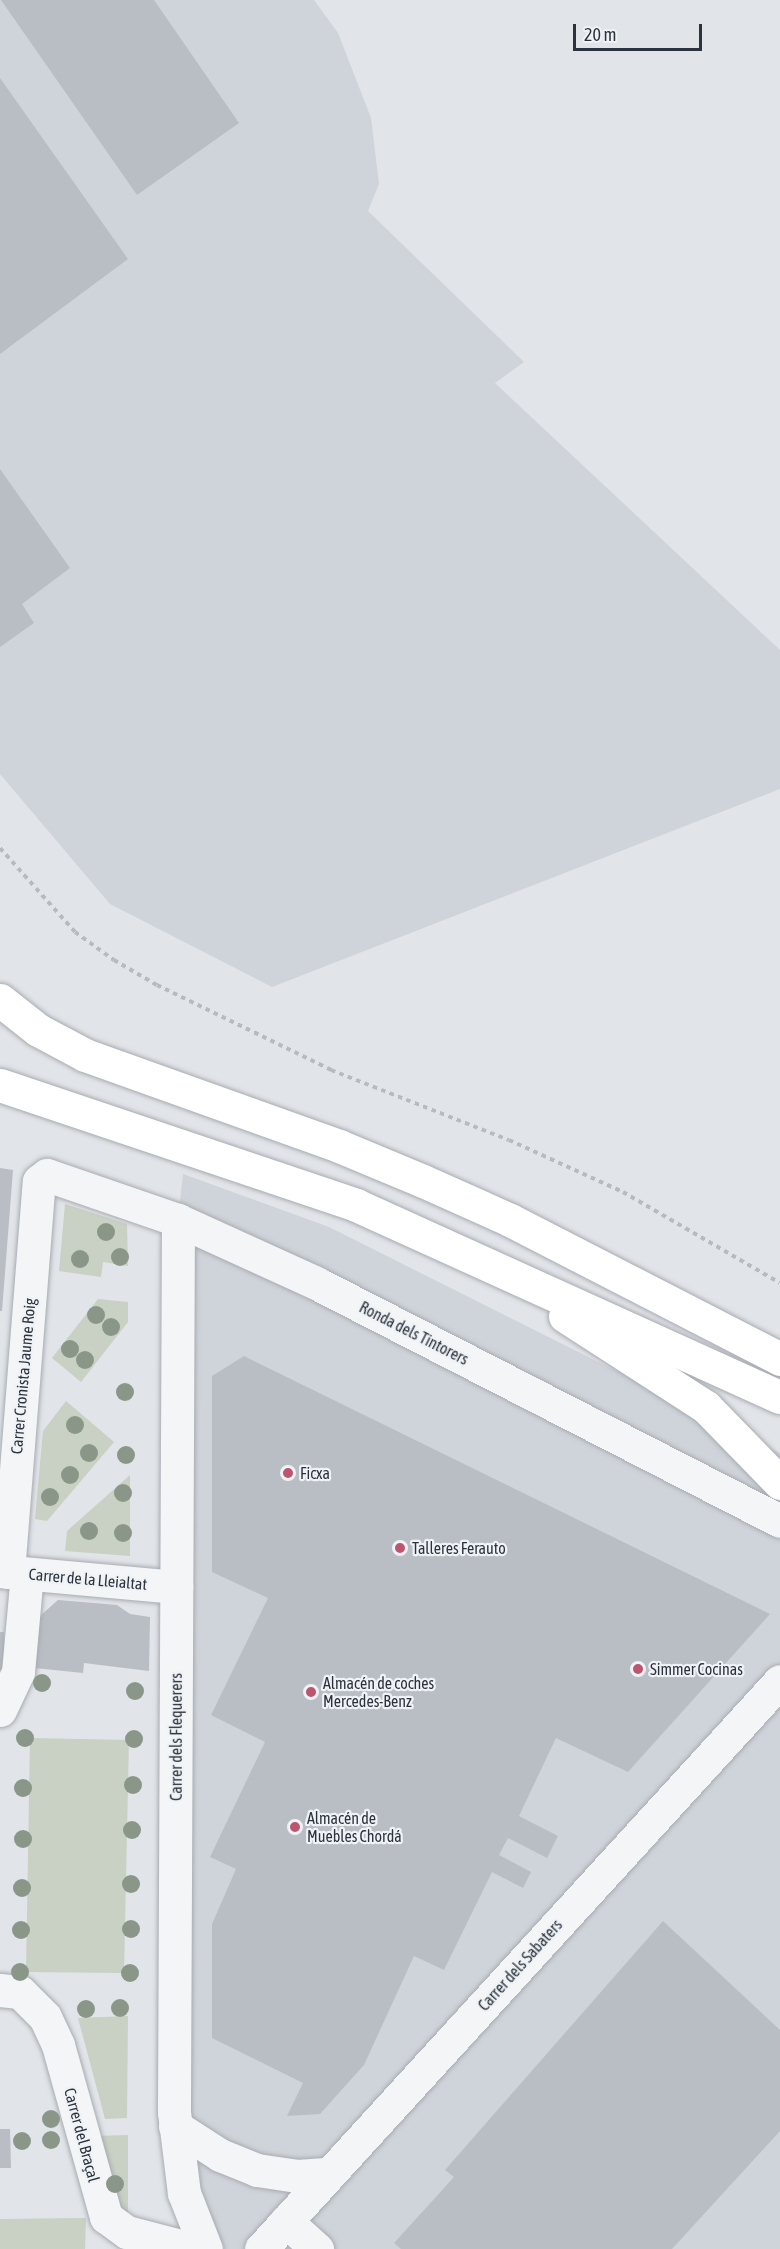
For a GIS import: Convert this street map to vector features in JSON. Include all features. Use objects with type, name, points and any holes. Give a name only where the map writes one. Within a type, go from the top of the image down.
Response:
[{"type":"main road","points":[[0,1000],[38,1030],[85,1055],[339,1146],[423,1181],[510,1220],[780,1359]]},
{"type":"main road","points":[[0,1085],[313,1189],[466,1251],[780,1397]]},
{"type":"main road","points":[[466,1251],[706,1407],[780,1483]]},
{"type":"street","name":"Ronda dels Tintorers","points":[[39,1181],[47,1175],[59,1176],[178,1220],[315,1283],[780,1521]]},
{"type":"street","name":"Carrer Cronista Jaume Roig","points":[[12,1573],[39,1181]]},
{"type":"street","name":"Carrer dels Flequerers","points":[[178,1220],[176,2126],[184,2193],[206,2249]]},
{"type":"street","name":"Carrer de la Lleialtat","points":[[12,1573],[176,1587]]},
{"type":"street","points":[[0,1710],[18,1672],[12,1573]]},
{"type":"street","name":"Carrer dels Sabaters","points":[[261,2249],[780,1681]]},
{"type":"street","name":"Carrer del Braçal","points":[[0,1990],[20,1992],[34,2004],[58,2045],[106,2217],[127,2232],[192,2249]]},
{"type":"street","points":[[176,2126],[239,2164],[297,2176],[329,2174]]},
{"type":"street","points":[[286,2221],[317,2249]]},
{"type":"path","points":[[0,848],[75,932],[148,980],[331,1070],[509,1140],[623,1192],[780,1283]]},
{"type":"shaded area","points":[[0,0],[314,0],[338,33],[371,118],[379,184],[368,211],[524,362],[495,383],[780,650],[780,789],[272,987],[110,904],[0,774]]},
{"type":"shaded area","points":[[183,1174],[329,1227],[780,1453],[780,2249],[206,2249],[184,2193],[178,1220]]},
{"type":"green space","points":[[65,1204],[127,1224],[128,1266],[103,1262],[101,1277],[59,1271]]},
{"type":"green space","points":[[98,1299],[128,1302],[128,1322],[81,1382],[52,1358]]},
{"type":"green space","points":[[66,1401],[114,1442],[47,1521],[35,1519],[43,1431]]},
{"type":"green space","points":[[130,1475],[130,1556],[65,1551],[67,1531]]},
{"type":"green space","points":[[30,1738],[129,1740],[124,1973],[26,1972]]},
{"type":"green space","points":[[128,2016],[127,2118],[105,2119],[78,2018]]},
{"type":"green space","points":[[128,2135],[128,2220],[114,2210],[94,2136]]},
{"type":"green space","points":[[86,2218],[85,2249],[0,2249],[0,2219]]},
{"type":"building","points":[[1,0],[154,0],[239,123],[137,195]]},
{"type":"building","points":[[0,78],[128,259],[0,354]]},
{"type":"building","points":[[0,469],[70,568],[22,604],[34,623],[0,647]]},
{"type":"building","points":[[0,1168],[13,1170],[2,1311],[0,1311]]},
{"type":"building","points":[[244,1356],[770,1614],[628,1772],[556,1738],[519,1816],[558,1836],[547,1858],[508,1838],[499,1855],[531,1872],[523,1888],[492,1872],[444,1970],[414,1956],[364,2065],[320,2114],[287,2116],[303,2083],[212,2038],[212,1924],[236,1869],[210,1857],[265,1742],[211,1715],[268,1598],[212,1572],[212,1376]]},
{"type":"building","points":[[58,1600],[117,1605],[130,1614],[150,1617],[149,1671],[84,1663],[83,1673],[35,1668],[40,1616]]},
{"type":"building","points":[[0,1632],[4,1632],[4,1670],[0,1670]]},
{"type":"building","points":[[663,1921],[780,2030],[780,2131],[672,2249],[401,2249],[394,2243],[454,2177],[445,2170]]},
{"type":"building","points":[[0,2129],[10,2129],[11,2168],[0,2168]]},
{"type":"place","name":"Ficxa","points":[[288,1473]]},
{"type":"place","name":"Talleres Ferauto","points":[[400,1548]]},
{"type":"place","name":"Simmer Cocinas","points":[[638,1669]]},
{"type":"place","name":"Almacén de coches Mercedes-Benz","points":[[311,1692]]},
{"type":"place","name":"Almacén de Muebles Chordá","points":[[295,1827]]}]
